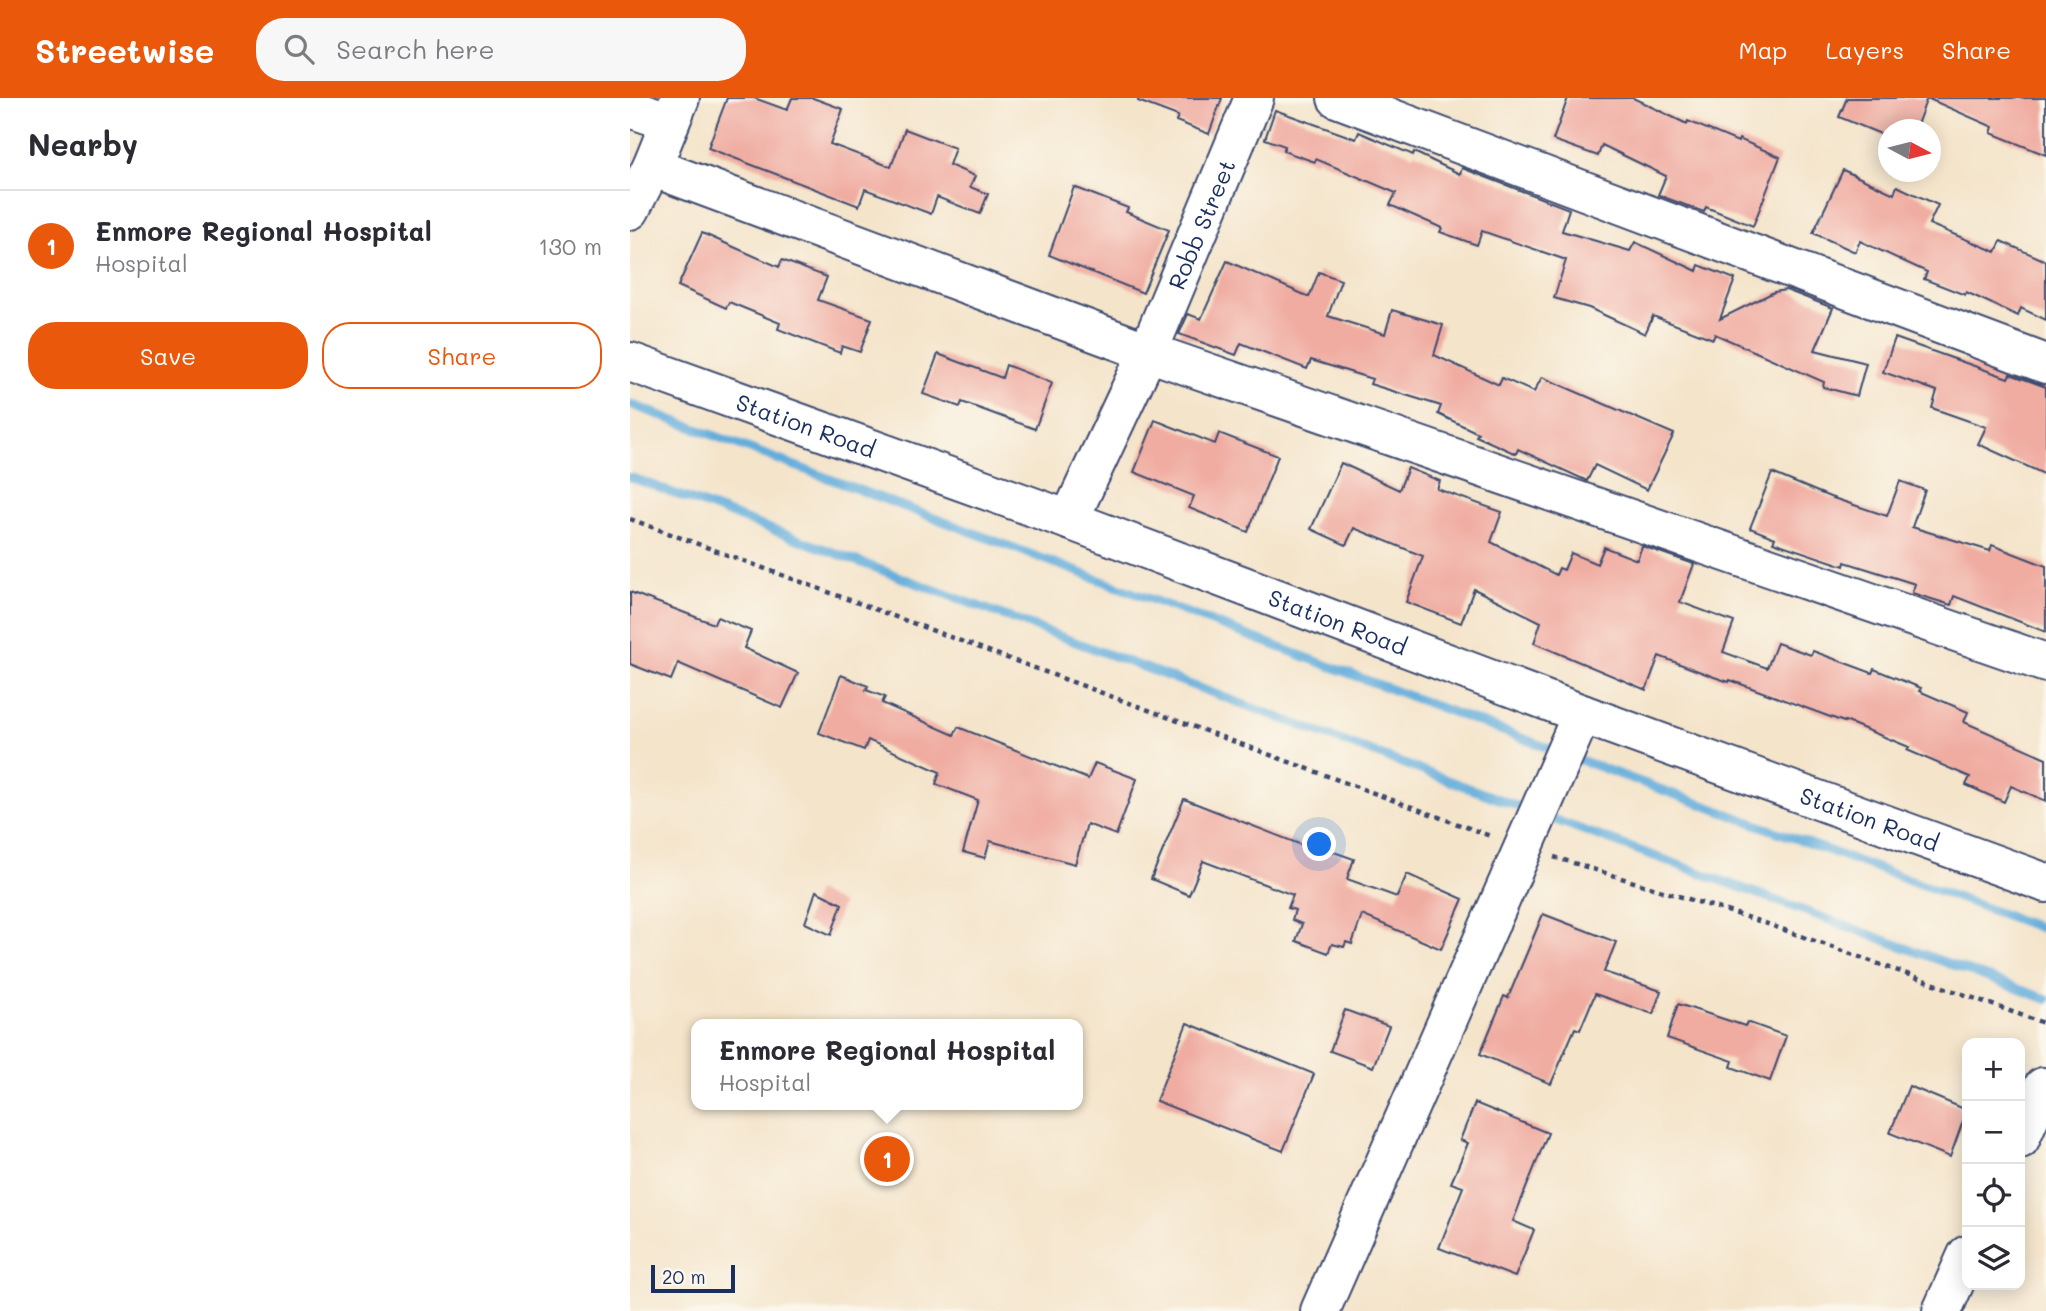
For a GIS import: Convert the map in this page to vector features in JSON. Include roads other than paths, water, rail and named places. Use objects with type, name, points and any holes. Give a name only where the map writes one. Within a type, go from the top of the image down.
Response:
[{"type":"street","name":"Robb Street","points":[[1069,520],[1148,352],[1254,98]]},
{"type":"street","points":[[1337,98],[2046,364]]},
{"type":"street","points":[[630,108],[675,110],[652,167],[630,210]]},
{"type":"street","points":[[652,167],[1148,352],[2046,663]]},
{"type":"street","name":"Station Road","points":[[630,362],[1069,520],[1582,714],[2046,883]]},
{"type":"street","points":[[1320,1311],[1582,714]]},
{"type":"street","points":[[2025,1128],[2043,1087]]},
{"type":"street","points":[[1942,1311],[1962,1266]]},
{"type":"waterway","points":[[630,404],[1556,751]]},
{"type":"waterway","points":[[630,477],[1531,811]]},
{"type":"waterway","points":[[1572,757],[2046,930]]},
{"type":"waterway","points":[[1547,817],[2046,999]]},
{"type":"place","name":"Enmore Regional Hospital","points":[[887,1159]]}]
